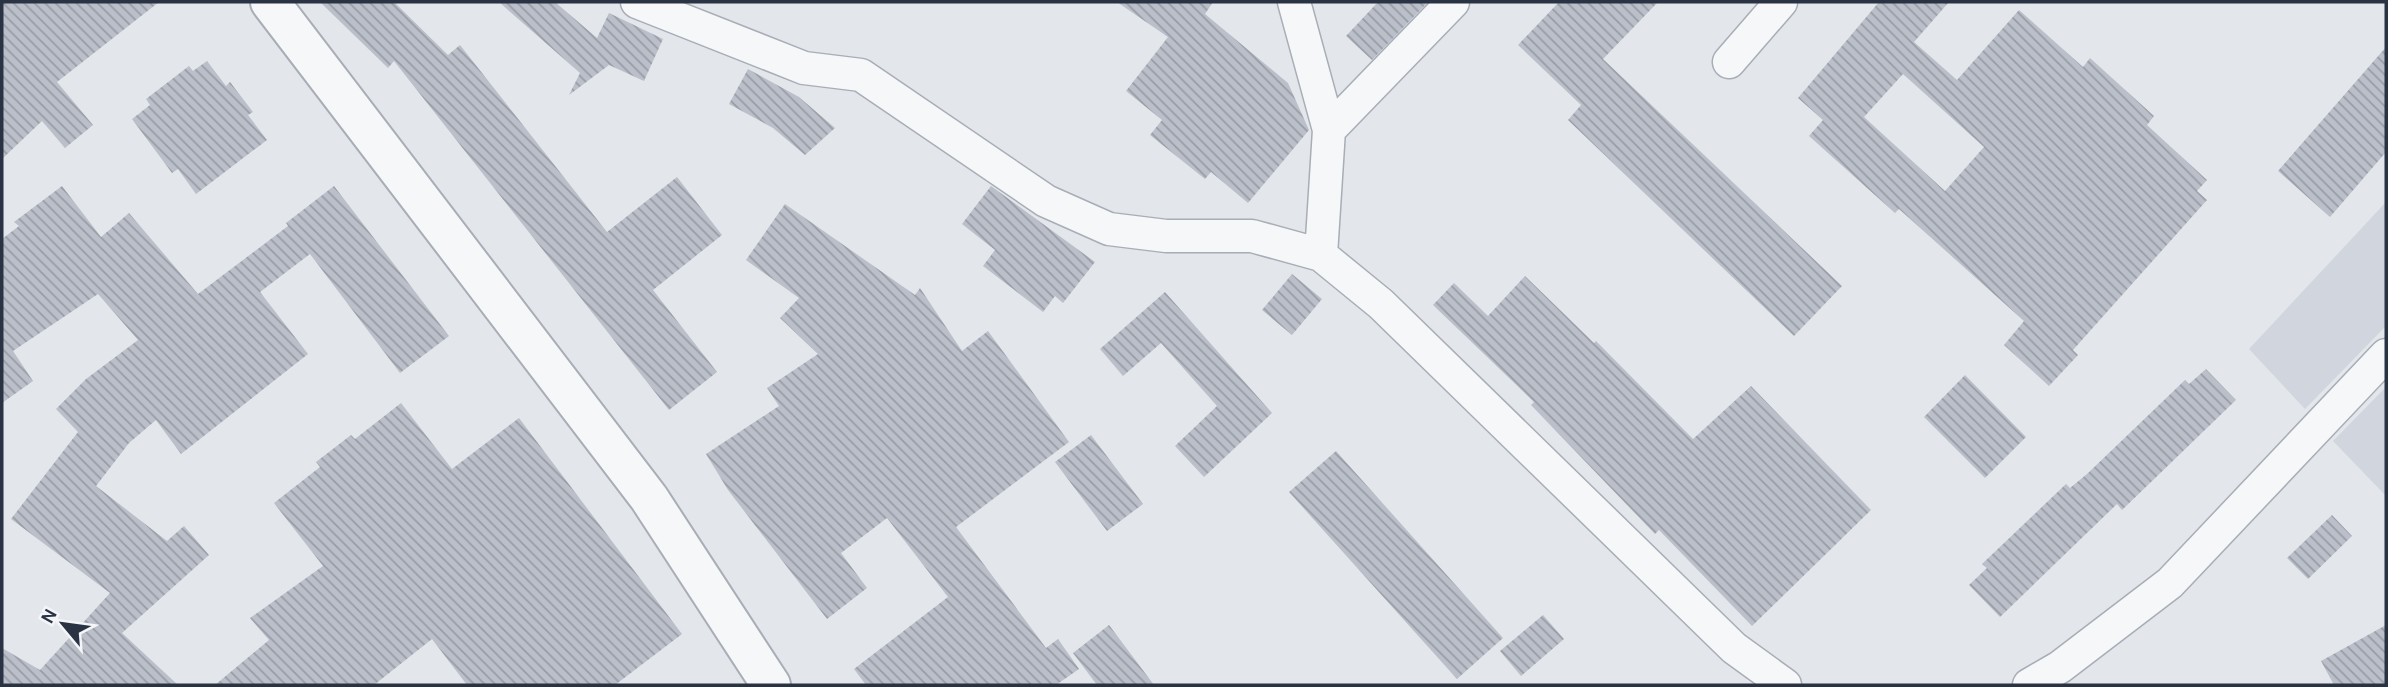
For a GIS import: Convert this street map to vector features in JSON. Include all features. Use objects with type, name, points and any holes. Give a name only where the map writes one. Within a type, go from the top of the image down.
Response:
[{"type":"street","points":[[270,2],[649,498],[771,685]]},
{"type":"street","points":[[637,2],[804,68],[861,75],[1046,201],[1109,229],[1166,236],[1252,236],[1321,255],[1381,304],[1734,649],[1785,685]]},
{"type":"street","points":[[1294,2],[1329,130],[1321,255]]},
{"type":"street","points":[[1329,130],[1453,2]]},
{"type":"street","points":[[1729,62],[1782,2]]},
{"type":"street","points":[[2029,685],[2060,667],[2170,583],[2386,355]]},
{"type":"shaded area","points":[[2386,202],[2386,326],[2305,409],[2249,349]]},
{"type":"shaded area","points":[[2386,387],[2386,496],[2333,441]]},
{"type":"building","points":[[2,2],[159,2],[57,82],[93,125],[65,148],[42,121],[2,159]]},
{"type":"building","points":[[320,2],[394,2],[448,55],[460,45],[607,232],[677,177],[722,235],[653,290],[717,372],[669,410],[394,61],[388,68]]},
{"type":"building","points":[[499,2],[555,2],[597,38],[609,13],[663,39],[644,81],[609,65],[569,95],[580,73]]},
{"type":"building","points":[[1117,2],[1213,2],[1205,14],[1288,83],[1309,130],[1248,203],[1211,172],[1205,179],[1150,135],[1162,120],[1126,91],[1168,37]]},
{"type":"building","points":[[1378,2],[1428,2],[1372,60],[1346,36]]},
{"type":"building","points":[[1559,2],[1658,2],[1603,59],[1842,286],[1794,336],[1568,120],[1581,105],[1518,45]]},
{"type":"building","points":[[1879,2],[1949,2],[1914,42],[1957,80],[2019,10],[2083,67],[2090,58],[2154,116],[2147,125],[2207,180],[2197,191],[2207,200],[2073,350],[2078,355],[2049,386],[2004,345],[2024,321],[1899,209],[1895,213],[1809,136],[1823,120],[1798,98]],"holes":[[[1903,74],[1984,147],[1945,191],[1864,117]]]},
{"type":"building","points":[[2386,47],[2386,152],[2330,217],[2278,171]]},
{"type":"building","points":[[207,61],[226,86],[230,82],[253,112],[248,115],[267,140],[196,194],[178,169],[172,173],[132,119],[150,105],[146,99],[189,66],[193,71]]},
{"type":"building","points":[[748,69],[799,97],[835,128],[805,155],[773,128],[729,104]]},
{"type":"building","points":[[62,186],[101,237],[129,213],[198,294],[288,226],[286,223],[334,186],[449,336],[400,373],[310,254],[260,292],[308,354],[181,454],[156,420],[129,443],[96,486],[167,541],[184,526],[209,555],[122,633],[178,685],[2,685],[2,648],[40,670],[110,593],[11,519],[78,432],[56,409],[86,379],[138,340],[98,294],[13,351],[33,381],[2,403],[2,239],[19,226],[14,222]]},
{"type":"building","points":[[991,186],[1095,262],[1063,303],[1055,296],[1043,312],[983,266],[995,250],[962,224]]},
{"type":"building","points":[[785,204],[915,295],[920,288],[962,351],[988,331],[1069,442],[956,527],[1046,648],[1058,639],[1079,669],[1056,685],[866,685],[854,669],[948,597],[887,518],[841,553],[867,588],[827,619],[728,490],[706,454],[779,406],[767,388],[818,354],[780,318],[799,298],[746,260]]},
{"type":"building","points":[[1292,274],[1322,299],[1292,335],[1262,310]]},
{"type":"building","points":[[1525,276],[1594,343],[1596,341],[1693,439],[1751,386],[1871,510],[1752,626],[1659,530],[1655,534],[1531,405],[1534,402],[1433,305],[1454,283],[1488,316]]},
{"type":"building","points":[[1165,292],[1272,413],[1204,477],[1175,446],[1217,406],[1161,343],[1123,376],[1100,349]]},
{"type":"building","points":[[2206,369],[2236,400],[2122,510],[2117,504],[2000,617],[1969,585],[1987,568],[1982,564],[2066,484],[2070,488],[2087,474],[2185,380],[2189,384]]},
{"type":"building","points":[[1965,375],[2026,437],[1985,478],[1924,417]]},
{"type":"building","points":[[401,403],[452,469],[519,418],[682,634],[615,685],[467,685],[432,639],[374,685],[215,685],[269,640],[250,618],[323,566],[274,503],[320,467],[316,462],[351,435],[355,439]]},
{"type":"building","points":[[1091,435],[1143,504],[1107,531],[1055,462]]},
{"type":"building","points":[[1336,451],[1503,638],[1457,679],[1289,492]]},
{"type":"building","points":[[2332,515],[2352,536],[2308,579],[2287,558]]},
{"type":"building","points":[[1543,615],[1564,639],[1521,676],[1500,651]]},
{"type":"building","points":[[1109,625],[1154,685],[1097,685],[1073,653]]},
{"type":"building","points":[[2386,625],[2386,685],[2334,685],[2321,661]]}]
